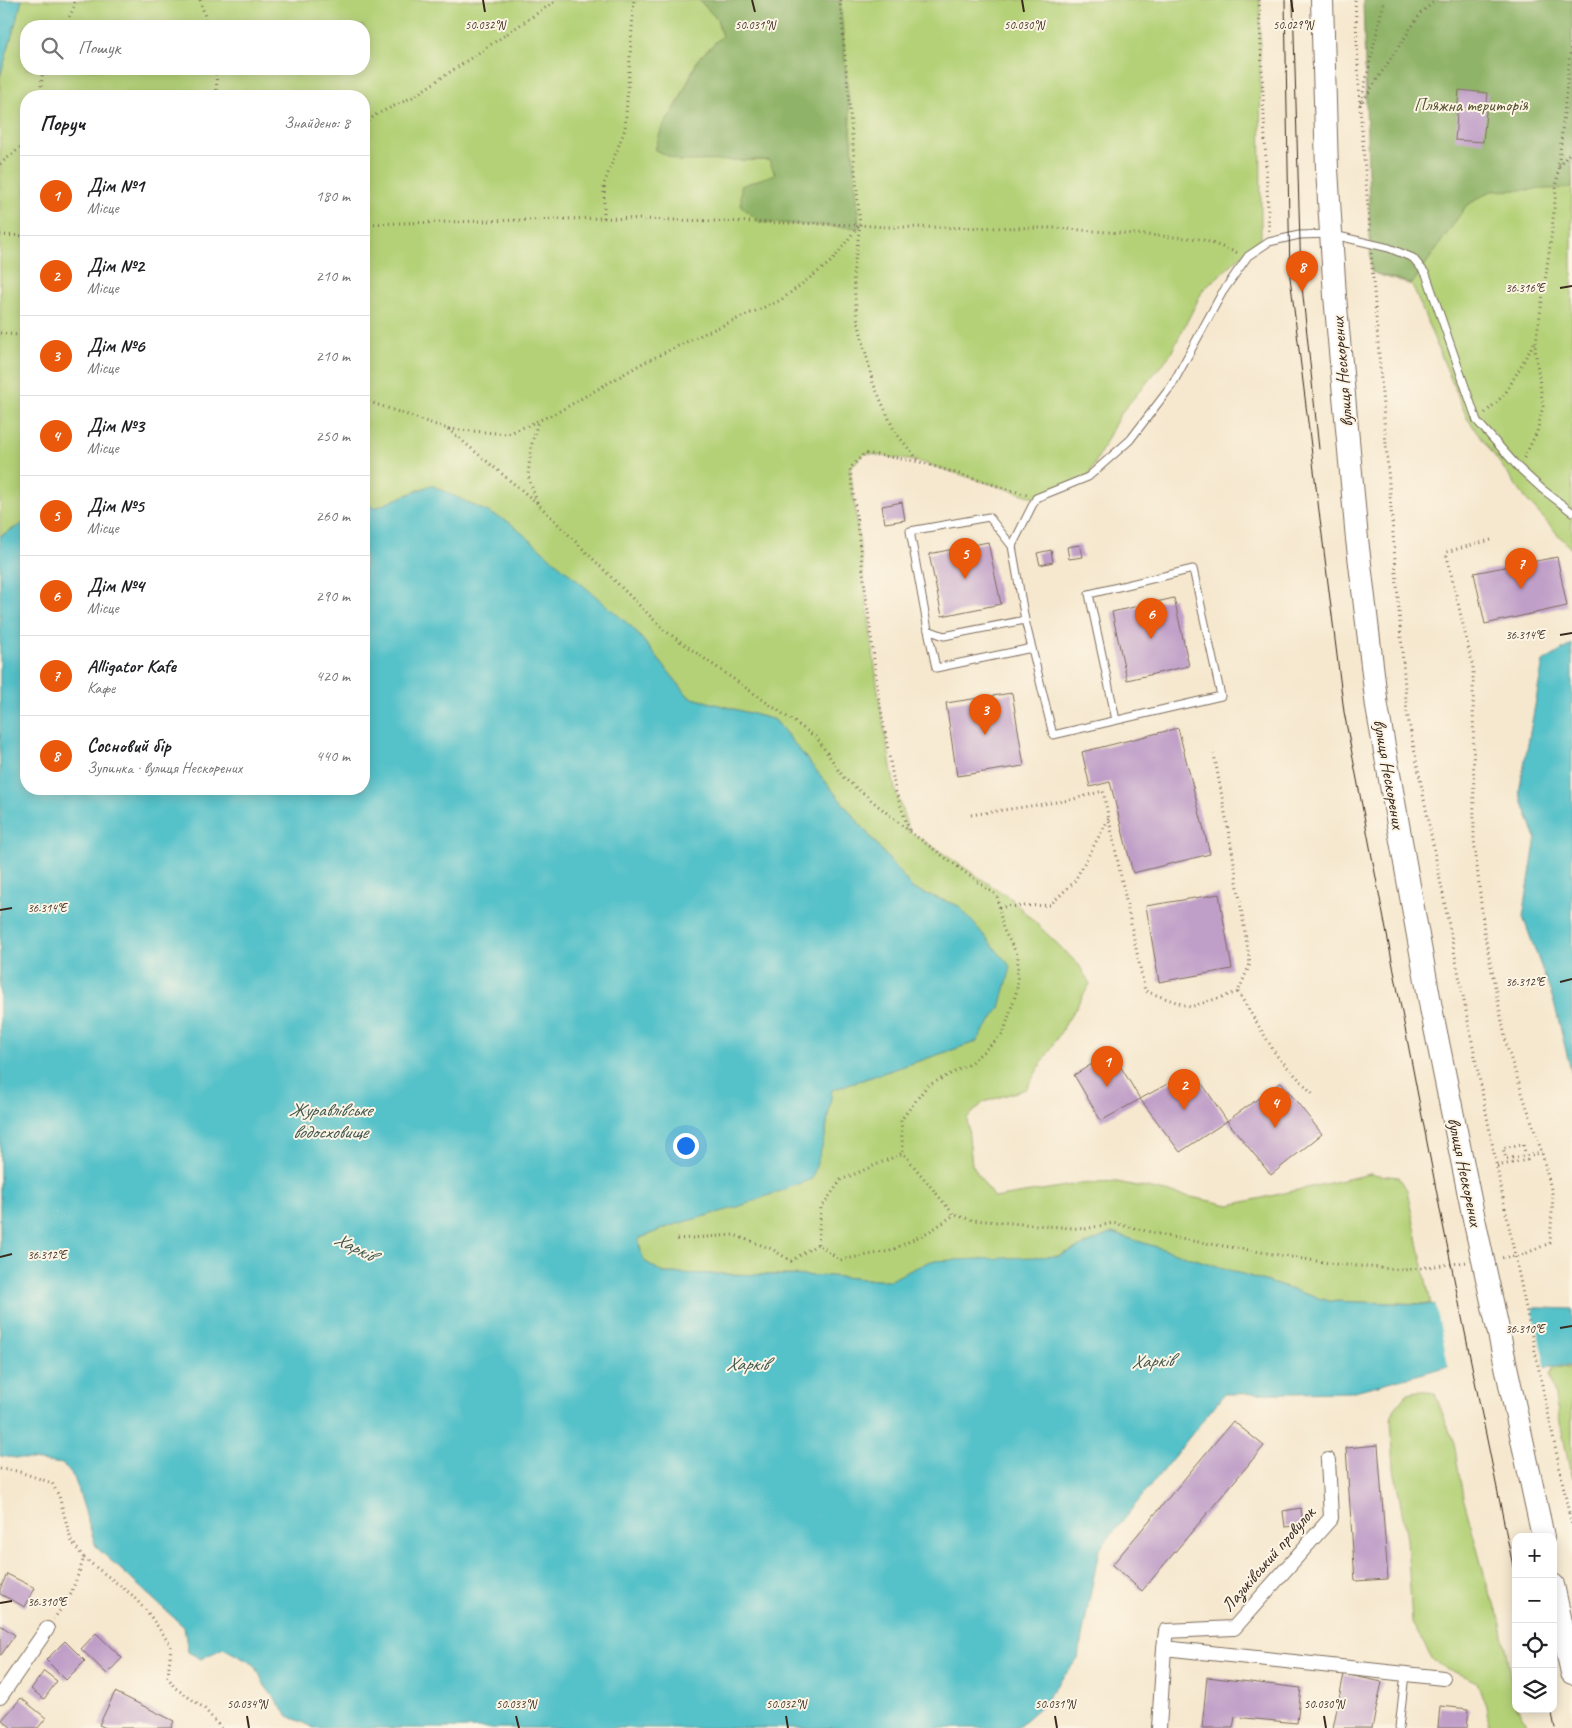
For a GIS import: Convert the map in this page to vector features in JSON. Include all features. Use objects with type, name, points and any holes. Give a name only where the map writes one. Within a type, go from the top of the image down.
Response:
[{"type":"main road","name":"вулиця Нескорених","points":[[1322,0],[1330,234],[1356,529],[1378,707],[1431,1008],[1473,1214],[1541,1528]]},
{"type":"main road","points":[[1557,1604],[1572,1673]]},
{"type":"street","name":"Лазьківський провулок","points":[[1159,1728],[1166,1631],[1234,1628],[1331,1518],[1328,1460]]},
{"type":"street","points":[[0,1697],[47,1629]]},
{"type":"street","points":[[1164,1648],[1443,1678]]},
{"type":"lane","points":[[1012,546],[1036,498],[1088,477],[1130,440],[1172,385],[1222,293],[1248,256],[1269,242],[1299,235],[1330,234],[1370,243],[1413,258],[1426,274],[1477,421],[1542,489],[1572,512]]},
{"type":"lane","points":[[1032,648],[936,668],[910,531],[989,517],[1012,546],[1025,620],[1032,648],[1053,735],[1221,696],[1193,569],[1089,594],[1116,720]]},
{"type":"lane","points":[[928,630],[944,636],[1025,620]]},
{"type":"lane","points":[[1399,1728],[1405,1674]]},
{"type":"path","points":[[68,20],[75,0]]},
{"type":"path","points":[[200,0],[206,20]]},
{"type":"path","points":[[370,120],[413,97],[557,0]]},
{"type":"path","points":[[604,218],[604,184],[625,129],[634,0]]},
{"type":"path","points":[[840,0],[860,224],[852,275],[857,317],[873,383],[895,432],[920,462]]},
{"type":"path","points":[[1259,0],[1269,242]]},
{"type":"path","points":[[1355,0],[1360,106],[1370,243],[1370,272],[1407,712],[1505,1208],[1572,1525]]},
{"type":"path","points":[[1360,106],[1384,0]]},
{"type":"path","points":[[1360,106],[1420,14],[1436,0]]},
{"type":"path","points":[[1518,466],[1537,432],[1543,406],[1535,358],[1536,338],[1558,168],[1572,35]]},
{"type":"path","points":[[41,90],[42,75]]},
{"type":"path","points":[[216,75],[217,90]]},
{"type":"path","points":[[0,164],[20,148]]},
{"type":"path","points":[[1558,168],[1572,150]]},
{"type":"path","points":[[370,224],[604,218],[860,224],[885,227],[1054,228],[1200,239],[1248,256]]},
{"type":"path","points":[[370,402],[448,428],[508,434],[538,421],[643,363],[705,333],[781,300],[832,261],[860,224]]},
{"type":"path","points":[[0,235],[20,236]]},
{"type":"path","points":[[2,332],[20,335]]},
{"type":"path","points":[[1477,421],[1505,394],[1536,338]]},
{"type":"path","points":[[537,503],[528,476],[531,447],[538,421]]},
{"type":"path","points":[[448,428],[537,503],[664,630],[817,738],[844,778],[909,831],[997,896],[1003,929],[1018,956],[1017,990],[1003,1034],[968,1065],[927,1086],[901,1120],[903,1153],[954,1215],[973,1220],[1085,1229],[1113,1223],[1180,1239],[1344,1265],[1404,1270],[1476,1261]]},
{"type":"path","points":[[909,831],[895,789],[879,699],[850,468],[865,453],[920,462],[1036,498]]},
{"type":"path","points":[[1491,540],[1446,552],[1473,667],[1474,839],[1484,931],[1507,1047],[1542,1153],[1553,1197],[1550,1243],[1522,1255],[1495,1258]]},
{"type":"path","points":[[971,814],[1070,800],[1103,791],[1145,991],[1190,1007],[1238,992],[1250,964],[1232,850],[1214,754]]},
{"type":"path","points":[[999,907],[1050,904],[1074,882],[1109,817]]},
{"type":"path","points":[[1238,992],[1277,1056],[1313,1094]]},
{"type":"path","points":[[1497,1166],[1527,1160],[1525,1152],[1523,1144],[1503,1148],[1506,1159],[1515,1158],[1524,1156],[1533,1154],[1542,1153]]},
{"type":"path","points":[[818,1244],[821,1208],[841,1180],[903,1153]]},
{"type":"path","points":[[818,1244],[840,1260],[890,1251],[932,1230],[954,1215]]},
{"type":"path","points":[[677,1239],[734,1235],[772,1250],[791,1261],[818,1244]]},
{"type":"path","points":[[0,1469],[17,1471],[52,1483],[59,1496],[71,1540],[84,1558],[131,1594],[149,1614],[170,1646],[168,1677],[174,1688],[204,1708],[220,1728]]},
{"type":"path","points":[[47,1629],[71,1594],[84,1558]]},
{"type":"green space","points":[[22,0],[699,0],[717,19],[722,36],[698,59],[679,101],[661,130],[751,160],[770,160],[775,174],[760,222],[859,225],[840,0],[1260,0],[1261,238],[1203,290],[1170,355],[1120,414],[1088,477],[1036,498],[920,462],[865,453],[850,468],[879,699],[895,789],[909,831],[1010,898],[1079,965],[1090,984],[1026,1089],[984,1102],[967,1118],[972,1165],[994,1198],[1078,1184],[1117,1182],[1230,1205],[1370,1174],[1399,1177],[1407,1190],[1431,1304],[1328,1301],[1112,1233],[1059,1256],[888,1281],[830,1276],[663,1273],[643,1260],[638,1239],[670,1226],[825,1137],[832,1090],[976,1042],[959,906],[913,889],[775,720],[689,697],[633,628],[431,485],[375,508],[370,506],[370,90],[20,90],[20,525],[0,536],[0,77]]},
{"type":"green space","points":[[699,0],[840,0],[859,228],[760,222],[741,206],[741,186],[775,174],[769,160],[679,161],[655,150],[661,130],[679,101],[698,59],[722,36],[717,19]]},
{"type":"green space","points":[[1363,0],[1572,0],[1572,188],[1491,191],[1466,206],[1412,284],[1371,272]]},
{"type":"green space","name":"Пляжна територія","points":[[1572,0],[1572,550],[1526,499],[1467,418],[1412,285],[1376,274]]},
{"type":"green space","points":[[1554,1367],[1572,1368],[1572,1479],[1550,1374]]},
{"type":"green space","points":[[1427,1391],[1435,1394],[1454,1443],[1463,1497],[1487,1585],[1501,1624],[1512,1686],[1512,1713],[1521,1713],[1529,1728],[1490,1728],[1486,1706],[1477,1682],[1439,1665],[1432,1658],[1412,1623],[1407,1539],[1394,1468],[1391,1419],[1394,1410],[1408,1393]]},
{"type":"water","points":[[0,0],[22,0],[0,77]]},
{"type":"water","name":"Журавлівське водосховище","points":[[431,485],[509,522],[633,628],[689,697],[775,720],[913,889],[959,906],[1011,967],[1000,1008],[976,1042],[832,1090],[825,1137],[812,1179],[738,1207],[670,1226],[638,1239],[643,1260],[663,1273],[830,1276],[888,1281],[930,1261],[1059,1256],[1112,1233],[1328,1301],[1572,1309],[1572,1366],[1446,1367],[1351,1392],[1224,1394],[1099,1550],[1078,1658],[1041,1706],[1016,1728],[314,1728],[288,1716],[265,1686],[255,1665],[223,1648],[201,1659],[188,1652],[184,1627],[96,1547],[75,1479],[63,1464],[0,1456],[0,536],[20,525],[20,795],[370,795],[370,506],[375,508]]},
{"type":"water","points":[[1572,644],[1572,1075],[1554,1002],[1523,917],[1536,838],[1519,792],[1543,662]]},
{"type":"pier","points":[[1435,1302],[1532,1306],[1546,1369],[1449,1370]]},
{"type":"building","points":[[1459,90],[1488,93],[1483,142],[1455,140]]},
{"type":"building","points":[[902,502],[905,520],[885,523],[882,506]]},
{"type":"building","points":[[988,542],[1001,604],[942,616],[929,554]]},
{"type":"building","points":[[1080,545],[1083,557],[1069,559],[1067,547]]},
{"type":"building","points":[[1051,550],[1053,562],[1040,565],[1037,553]]},
{"type":"building","points":[[1557,557],[1567,606],[1485,624],[1474,573]]},
{"type":"building","points":[[1174,598],[1189,666],[1127,680],[1112,612]]},
{"type":"building","points":[[1012,693],[1024,766],[957,776],[946,703]]},
{"type":"building","points":[[1178,728],[1210,854],[1133,873],[1110,782],[1090,787],[1082,752]]},
{"type":"building","points":[[1219,894],[1232,969],[1159,982],[1146,906]]},
{"type":"building","points":[[1112,1052],[1140,1099],[1101,1121],[1074,1075]]},
{"type":"building","points":[[1193,1070],[1227,1121],[1180,1152],[1140,1099]]},
{"type":"building","points":[[1281,1082],[1322,1134],[1271,1175],[1227,1121]]},
{"type":"building","points":[[1233,1421],[1264,1446],[1142,1591],[1112,1565]]},
{"type":"building","points":[[1378,1445],[1388,1579],[1355,1581],[1346,1448]]},
{"type":"building","points":[[1301,1508],[1303,1525],[1285,1527],[1283,1511]]},
{"type":"building","points":[[7,1574],[35,1588],[25,1607],[0,1594],[0,1589]]},
{"type":"building","points":[[0,1625],[15,1635],[1,1655],[0,1655]]},
{"type":"building","points":[[96,1633],[122,1658],[107,1674],[81,1649]]},
{"type":"building","points":[[65,1641],[85,1661],[66,1680],[46,1660]]},
{"type":"building","points":[[44,1671],[57,1681],[44,1699],[31,1689]]},
{"type":"building","points":[[1344,1674],[1382,1682],[1372,1728],[1333,1728]]},
{"type":"building","points":[[1207,1677],[1301,1688],[1297,1723],[1235,1717],[1233,1728],[1202,1728]]},
{"type":"building","points":[[115,1692],[174,1721],[171,1728],[106,1728],[99,1725]]},
{"type":"building","points":[[21,1698],[46,1718],[38,1728],[12,1728],[2,1720]]},
{"type":"building","points":[[1440,1706],[1469,1709],[1467,1728],[1438,1728]]},
{"type":"tram line","points":[[1285,0],[1290,277],[1344,712],[1442,1220],[1515,1578]]},
{"type":"tram line","points":[[1293,0],[1301,277],[1319,449]]},
{"type":"tram line","points":[[1552,1713],[1555,1728]]},
{"type":"place","name":"Сосновий бір","points":[[1302,292]]},
{"type":"place","name":"Дім №5","points":[[965,579]]},
{"type":"place","name":"Alligator Kafe","points":[[1521,589]]},
{"type":"place","name":"Дім №4","points":[[1151,639]]},
{"type":"place","name":"Дім №6","points":[[985,735]]},
{"type":"place","name":"Дім №1","points":[[1107,1087]]},
{"type":"place","name":"Дім №2","points":[[1184,1110]]},
{"type":"place","name":"Дім №3","points":[[1275,1128]]},
{"type":"water label","name":"Харків","points":[[355,1246]]},
{"type":"water label","name":"Харків","points":[[1152,1360]]},
{"type":"water label","name":"Харків","points":[[747,1363]]}]
